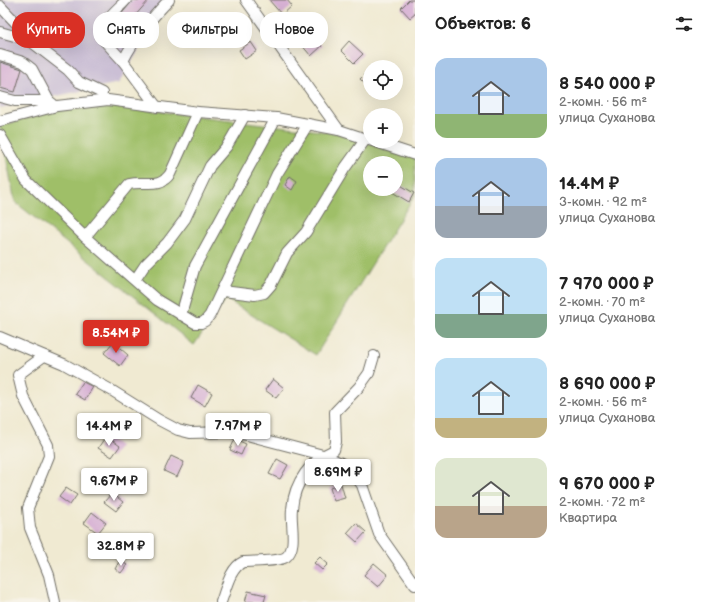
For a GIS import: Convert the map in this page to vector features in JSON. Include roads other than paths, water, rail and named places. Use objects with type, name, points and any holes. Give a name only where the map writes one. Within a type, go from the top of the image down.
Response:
[{"type":"street","points":[[126,0],[110,17],[100,32],[100,36],[124,61],[157,107]]},
{"type":"street","points":[[124,61],[132,44],[169,0]]},
{"type":"street","points":[[246,0],[339,130]]},
{"type":"street","points":[[0,6],[12,19]]},
{"type":"street","points":[[0,32],[12,34]]},
{"type":"street","points":[[39,48],[68,70],[79,82],[102,94]]},
{"type":"street","points":[[0,55],[23,62],[32,69],[53,104]]},
{"type":"street","points":[[0,97],[15,101],[53,104],[108,100],[198,112],[276,118],[339,130],[363,139]]},
{"type":"street","points":[[0,121],[53,104]]},
{"type":"street","points":[[85,237],[129,184],[138,182],[160,184],[165,181],[170,174],[198,112]]},
{"type":"street","points":[[135,280],[145,265],[155,253],[167,243],[185,219],[210,166],[227,146],[245,115]]},
{"type":"street","points":[[181,315],[194,266],[276,118]]},
{"type":"street","points":[[0,135],[26,180],[85,237],[157,300],[195,323],[201,323],[205,321],[223,291],[232,268],[277,174],[308,124]]},
{"type":"street","points":[[223,291],[255,295],[264,293],[268,289],[287,253],[306,232],[345,168],[363,143]]},
{"type":"street","points":[[392,148],[415,155]]},
{"type":"street","points":[[0,337],[64,364],[178,430],[190,433],[230,432],[323,455],[341,463],[357,477],[366,494],[379,534],[415,584]]},
{"type":"street","points":[[44,356],[18,375],[23,396],[48,446],[49,456],[28,508],[30,528],[49,575],[55,602]]},
{"type":"street","points":[[221,602],[234,568],[238,564],[243,562],[281,559],[287,556],[291,551],[292,509],[295,493],[310,466],[323,455],[334,450],[336,446],[335,412],[359,387],[369,373],[374,356]]}]
